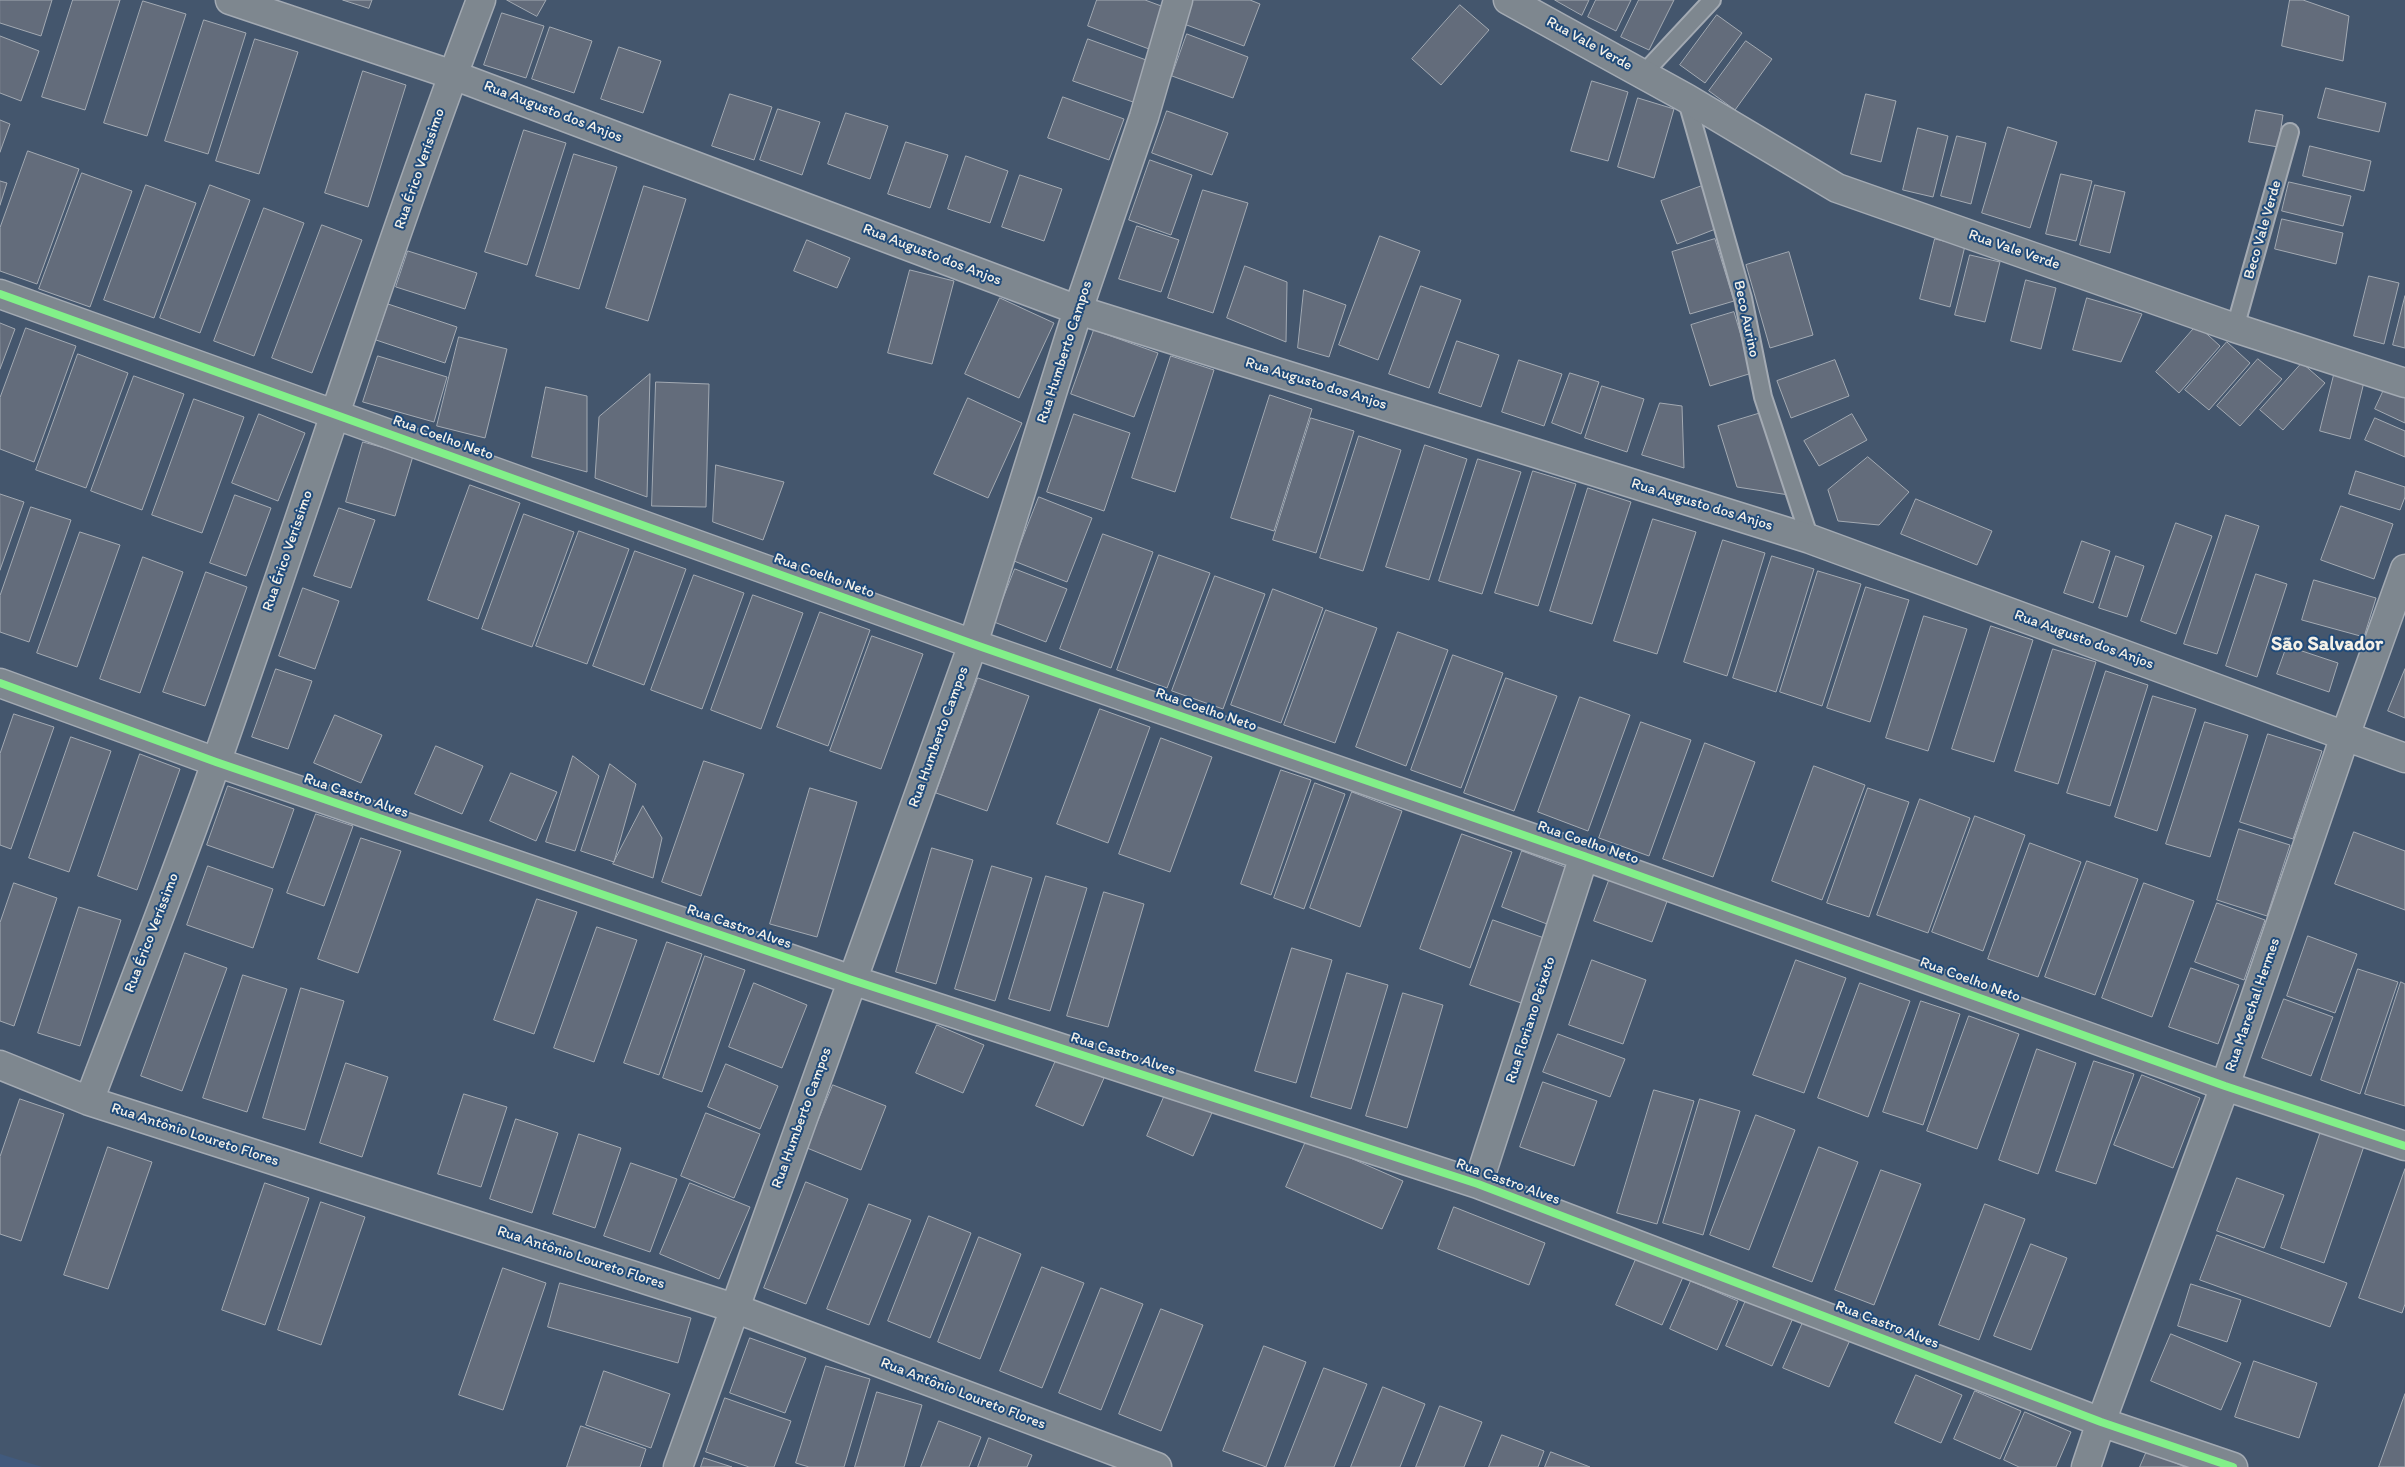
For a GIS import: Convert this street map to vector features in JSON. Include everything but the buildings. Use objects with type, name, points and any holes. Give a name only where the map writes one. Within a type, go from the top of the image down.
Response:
[{"type":"street","name":"Rua Augusto dos Anjos","points":[[230,0],[453,75],[1078,310],[1810,539],[2405,758]]},
{"type":"street","name":"Rua Érico Veríssimo","points":[[89,1100],[216,762],[335,414],[481,0]]},
{"type":"street","name":"Rua Humberto Campos","points":[[678,1467],[973,644],[1078,310],[1144,116],[1178,0]]},
{"type":"street","name":"Rua Vale Verde","points":[[1508,0],[1644,74],[1837,188],[2235,328],[2405,383]]},
{"type":"street","name":"Rua Coelho Neto","points":[[0,294],[973,644],[1584,856],[2225,1086],[2405,1146]]},
{"type":"street","name":"Rua Marechal Hermes","points":[[2086,1467],[2225,1086],[2345,736],[2405,569]]},
{"type":"street","name":"Rua Castro Alves","points":[[0,683],[216,762],[852,980],[1478,1184],[2101,1422],[2232,1467]]},
{"type":"street","name":"Rua Floriano Peixoto","points":[[1478,1184],[1584,856]]},
{"type":"street","name":"Rua Antônio Loureto Flores","points":[[0,1065],[89,1100],[734,1308],[1157,1467]]},
{"type":"lane","name":"Rua Vale Verde","points":[[1644,74],[1712,0]]},
{"type":"lane","name":"Beco Aurino","points":[[1686,98],[1743,298],[1763,397],[1810,539]]},
{"type":"lane","name":"Beco Vale Verde","points":[[2235,328],[2290,132]]},
{"type":"shaded area","points":[[0,1454],[42,1467],[0,1467]]},
{"type":"cycle path","points":[[0,294],[973,644],[1584,856],[2225,1086],[2405,1146]]},
{"type":"cycle path","points":[[0,683],[216,762],[852,980],[1478,1184],[2101,1422],[2233,1467]]},
{"type":"district","name":"São Salvador","points":[[2327,645]]}]
